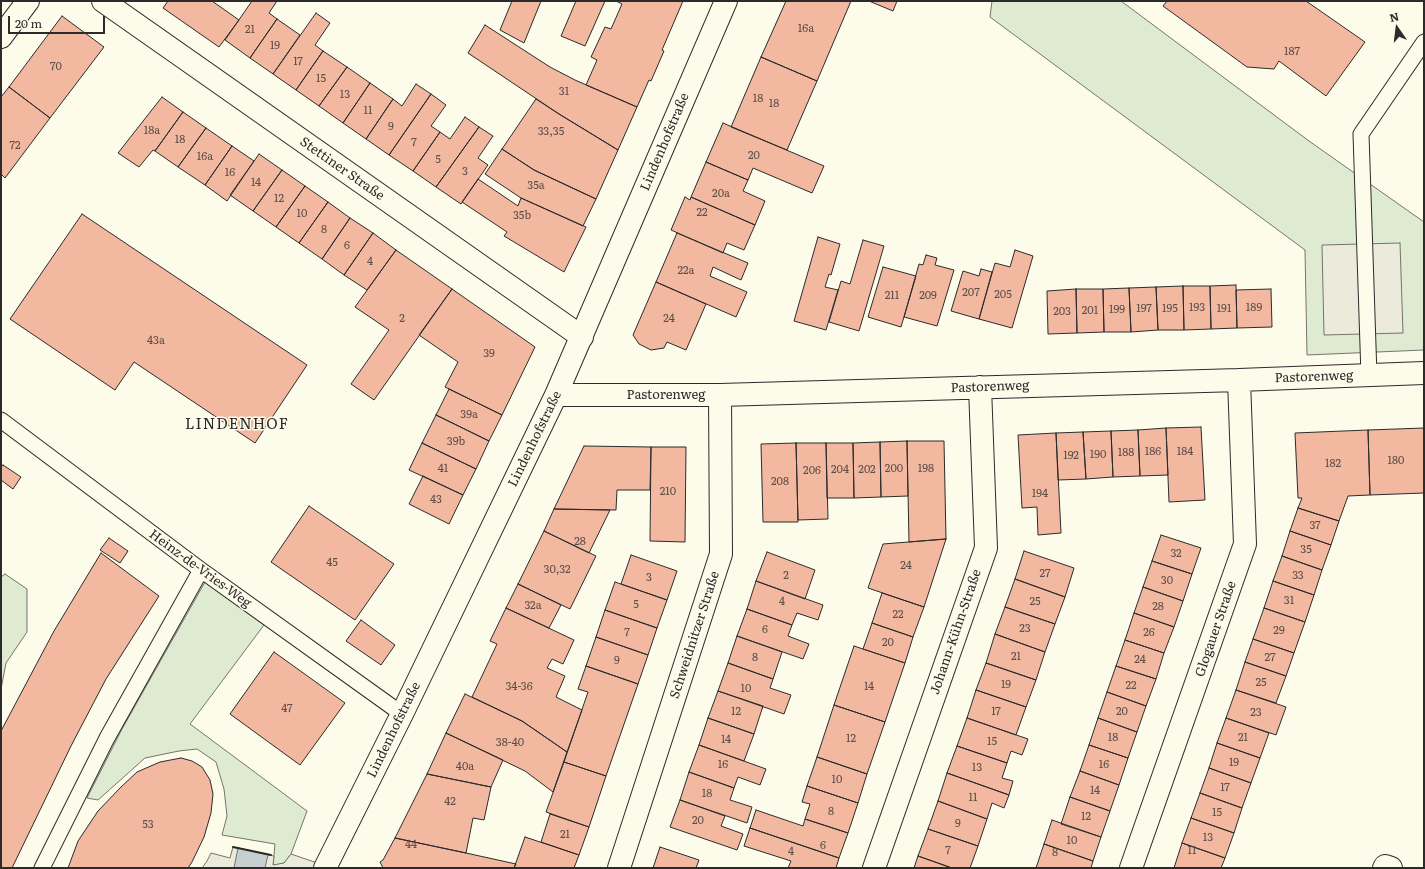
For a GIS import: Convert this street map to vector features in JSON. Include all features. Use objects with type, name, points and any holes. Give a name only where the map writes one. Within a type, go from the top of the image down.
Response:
[{"type":"street","points":[[1,37],[28,1]]},
{"type":"street","name":"Stettiner Straße","points":[[103,1],[582,337]]},
{"type":"street","name":"Lindenhofstraße","points":[[325,868],[402,714],[556,395],[726,1]]},
{"type":"street","name":"Pastorenweg","points":[[556,395],[720,395],[1369,376],[1424,373]]},
{"type":"street","name":"Glogauer Straße","points":[[1131,868],[1245,544],[1239,380]]},
{"type":"street","name":"Johann-Kühn-Straße","points":[[874,868],[986,548],[980,387]]},
{"type":"street","name":"Schweidnitzer Straße","points":[[619,868],[721,554],[720,395]]},
{"type":"lane","points":[[1369,376],[1361,134],[1424,42]]},
{"type":"lane","name":"Heinz-de-Vries-Weg","points":[[1,420],[201,570],[402,714]]},
{"type":"lane","points":[[42,868],[107,738],[201,570]]},
{"type":"green space","points":[[992,1],[1121,1],[1309,141],[1424,222],[1424,350],[1307,355],[1305,250],[990,17]]},
{"type":"green space","points":[[5,574],[27,589],[27,632],[6,663],[1,689],[1,577]]},
{"type":"green space","points":[[205,582],[264,625],[190,724],[307,811],[291,854],[284,863],[273,866],[275,844],[222,835],[227,816],[224,789],[216,762],[197,749],[145,758],[98,800],[87,798],[122,729]]},
{"type":"shaded area","points":[[1400,243],[1403,333],[1324,335],[1322,245]]},
{"type":"shaded area","points":[[233,847],[274,856],[273,865],[284,863],[291,854],[326,866],[325,868],[202,868],[211,853],[230,858]]},
{"type":"shaded area","points":[[238,848],[268,855],[265,868],[234,868]]},
{"type":"building","points":[[168,1],[212,1],[239,20],[219,47],[163,8]]},
{"type":"building","points":[[252,1],[277,1],[269,13],[277,19],[250,58],[225,40]]},
{"type":"building","points":[[512,1],[541,1],[524,43],[500,30]]},
{"type":"building","points":[[576,1],[605,1],[585,46],[561,36]]},
{"type":"building","points":[[616,1],[683,1],[662,50],[664,51],[651,81],[649,80],[637,107],[586,85],[597,60],[591,57],[605,27],[611,29],[622,4]]},
{"type":"building","points":[[786,1],[851,1],[817,81],[761,57]]},
{"type":"building","points":[[869,1],[897,1],[893,11]]},
{"type":"building","points":[[1167,1],[1306,1],[1365,42],[1326,96],[1279,61],[1274,69],[1247,67],[1163,6]]},
{"type":"building","points":[[316,13],[330,23],[315,45],[323,51],[296,90],[273,74]]},
{"type":"building","points":[[62,16],[104,47],[50,118],[9,87]]},
{"type":"building","points":[[277,19],[300,35],[273,74],[250,58]]},
{"type":"building","points":[[485,25],[550,67],[575,80],[637,107],[618,150],[559,114],[468,53]]},
{"type":"building","points":[[323,51],[347,67],[319,106],[296,90]]},
{"type":"building","points":[[761,57],[817,81],[787,150],[731,127]]},
{"type":"building","points":[[347,67],[370,83],[343,123],[319,106]]},
{"type":"building","points":[[370,83],[393,99],[366,139],[343,123]]},
{"type":"building","points":[[416,84],[431,94],[389,155],[366,139],[393,99],[402,106]]},
{"type":"building","points":[[9,87],[50,118],[5,178],[1,174],[1,97]]},
{"type":"building","points":[[431,94],[446,105],[431,126],[440,132],[413,171],[389,155]]},
{"type":"building","points":[[162,97],[183,112],[155,151],[153,150],[139,167],[118,153]]},
{"type":"building","points":[[536,99],[618,150],[596,199],[534,170],[502,149]]},
{"type":"building","points":[[183,112],[206,128],[178,167],[155,151]]},
{"type":"building","points":[[465,117],[479,127],[436,187],[413,171],[440,132],[450,139]]},
{"type":"building","points":[[723,123],[824,166],[812,193],[753,168],[748,180],[706,162]]},
{"type":"building","points":[[479,127],[493,136],[478,158],[488,165],[461,204],[436,187]]},
{"type":"building","points":[[206,128],[232,146],[205,185],[178,167]]},
{"type":"building","points":[[232,146],[254,161],[227,201],[205,185]]},
{"type":"building","points":[[502,149],[534,170],[596,199],[583,226],[521,198],[485,174]]},
{"type":"building","points":[[259,154],[282,170],[253,211],[230,195]]},
{"type":"building","points":[[706,162],[748,180],[743,191],[765,201],[755,225],[691,197]]},
{"type":"building","points":[[282,170],[305,186],[276,227],[253,211]]},
{"type":"building","points":[[478,179],[518,206],[521,198],[586,227],[564,272],[504,236],[507,232],[462,202]]},
{"type":"building","points":[[305,186],[328,202],[299,243],[276,227]]},
{"type":"building","points":[[685,197],[690,200],[691,197],[755,225],[744,250],[727,243],[723,253],[671,230]]},
{"type":"building","points":[[328,202],[350,218],[322,259],[299,243]]},
{"type":"building","points":[[82,214],[307,365],[255,443],[134,362],[115,390],[10,319]]},
{"type":"building","points":[[350,218],[373,233],[344,275],[322,259]]},
{"type":"building","points":[[373,233],[396,250],[367,290],[344,275]]},
{"type":"building","points":[[677,233],[748,263],[741,280],[713,267],[710,276],[747,292],[736,317],[656,282]]},
{"type":"building","points":[[818,237],[840,244],[831,275],[829,274],[825,287],[838,290],[826,330],[794,321]]},
{"type":"building","points":[[863,240],[884,246],[859,331],[829,322],[841,281],[850,284]]},
{"type":"building","points":[[396,250],[452,289],[374,400],[351,384],[389,330],[355,307]]},
{"type":"building","points":[[1015,250],[1033,256],[1012,328],[979,319],[995,263],[1010,267]]},
{"type":"building","points":[[926,255],[937,258],[935,265],[954,270],[937,326],[904,317],[919,264],[923,265]]},
{"type":"building","points":[[883,267],[916,276],[901,327],[868,317]]},
{"type":"building","points":[[981,269],[992,272],[979,319],[951,311],[963,271],[979,276]]},
{"type":"building","points":[[656,282],[706,304],[686,350],[667,342],[664,348],[651,350],[639,344],[633,335]]},
{"type":"building","points":[[1236,285],[1237,328],[1211,329],[1210,286]]},
{"type":"building","points":[[1183,286],[1210,286],[1211,329],[1184,330]]},
{"type":"building","points":[[1183,286],[1184,330],[1158,330],[1156,287]]},
{"type":"building","points":[[1156,287],[1158,330],[1131,332],[1129,288]]},
{"type":"building","points":[[1129,288],[1131,332],[1104,332],[1103,289]]},
{"type":"building","points":[[452,289],[535,347],[502,415],[445,387],[458,362],[419,335]]},
{"type":"building","points":[[1076,289],[1103,289],[1104,332],[1077,333]]},
{"type":"building","points":[[1076,289],[1077,333],[1048,334],[1047,291]]},
{"type":"building","points":[[1271,289],[1272,327],[1237,328],[1236,290]]},
{"type":"building","points":[[449,389],[502,415],[489,441],[436,415]]},
{"type":"building","points":[[436,415],[489,441],[476,469],[422,443]]},
{"type":"building","points":[[1201,427],[1205,500],[1169,502],[1166,428]]},
{"type":"building","points":[[1166,428],[1168,475],[1140,476],[1138,430]]},
{"type":"building","points":[[1424,428],[1424,493],[1370,495],[1368,430]]},
{"type":"building","points":[[1138,430],[1140,476],[1113,477],[1111,431]]},
{"type":"building","points":[[1368,430],[1370,495],[1348,496],[1339,521],[1298,508],[1302,498],[1298,498],[1295,433]]},
{"type":"building","points":[[1111,431],[1113,477],[1086,479],[1083,432]]},
{"type":"building","points":[[1083,432],[1086,479],[1058,480],[1056,433]]},
{"type":"building","points":[[1056,433],[1061,533],[1038,535],[1037,507],[1022,508],[1018,435]]},
{"type":"building","points":[[907,441],[944,441],[946,539],[909,542]]},
{"type":"building","points":[[907,441],[908,496],[881,497],[880,442]]},
{"type":"building","points":[[880,442],[881,497],[854,498],[853,443]]},
{"type":"building","points":[[422,443],[476,469],[463,495],[409,470]]},
{"type":"building","points":[[796,443],[826,443],[828,519],[798,520]]},
{"type":"building","points":[[796,443],[798,522],[763,522],[761,444]]},
{"type":"building","points":[[826,443],[853,443],[854,498],[827,498]]},
{"type":"building","points":[[584,446],[651,447],[650,490],[617,490],[616,510],[554,509]]},
{"type":"building","points":[[651,447],[686,447],[685,542],[650,541]]},
{"type":"building","points":[[3,465],[21,477],[13,489],[1,480],[1,467]]},
{"type":"building","points":[[423,476],[463,495],[449,524],[409,504]]},
{"type":"building","points":[[309,506],[394,564],[355,620],[271,562]]},
{"type":"building","points":[[1298,508],[1339,521],[1331,545],[1290,531]]},
{"type":"building","points":[[554,509],[610,510],[589,553],[544,531]]},
{"type":"building","points":[[544,531],[596,556],[570,609],[518,584]]},
{"type":"building","points":[[1290,531],[1331,545],[1322,570],[1282,556]]},
{"type":"building","points":[[1161,535],[1201,548],[1192,574],[1152,561]]},
{"type":"building","points":[[109,538],[128,551],[120,563],[100,550]]},
{"type":"building","points":[[946,539],[924,607],[868,588],[883,544]]},
{"type":"building","points":[[1024,551],[1074,568],[1065,597],[1015,579]]},
{"type":"building","points":[[767,552],[815,570],[805,599],[756,581]]},
{"type":"building","points":[[101,553],[159,596],[106,679],[71,746],[12,868],[1,868],[1,731],[54,631]]},
{"type":"building","points":[[631,555],[677,571],[667,600],[621,584]]},
{"type":"building","points":[[1282,556],[1322,570],[1314,595],[1273,581]]},
{"type":"building","points":[[1152,561],[1192,574],[1183,601],[1143,587]]},
{"type":"building","points":[[1015,579],[1065,597],[1055,624],[1005,607]]},
{"type":"building","points":[[756,581],[823,605],[818,620],[797,613],[792,625],[747,609]]},
{"type":"building","points":[[1273,581],[1314,595],[1305,622],[1264,608]]},
{"type":"building","points":[[615,582],[667,600],[657,628],[605,610]]},
{"type":"building","points":[[518,584],[561,605],[549,628],[506,608]]},
{"type":"building","points":[[1143,587],[1183,601],[1174,627],[1134,613]]},
{"type":"building","points":[[882,593],[924,607],[913,637],[872,623]]},
{"type":"building","points":[[1005,607],[1055,624],[1045,652],[995,634]]},
{"type":"building","points":[[506,608],[574,640],[563,664],[552,659],[547,668],[565,676],[556,697],[582,710],[567,752],[522,721],[472,697],[497,644],[490,641]]},
{"type":"building","points":[[1264,608],[1305,622],[1294,653],[1253,639]]},
{"type":"building","points":[[747,609],[792,625],[788,636],[809,644],[803,659],[737,636]]},
{"type":"building","points":[[605,610],[657,628],[648,655],[596,637]]},
{"type":"building","points":[[1134,613],[1174,627],[1164,653],[1125,640]]},
{"type":"building","points":[[361,620],[395,645],[381,665],[346,641]]},
{"type":"building","points":[[872,623],[913,637],[905,663],[863,649]]},
{"type":"building","points":[[995,634],[1045,652],[1036,680],[986,663]]},
{"type":"building","points":[[737,636],[782,652],[773,679],[728,663]]},
{"type":"building","points":[[596,637],[648,655],[638,684],[586,666]]},
{"type":"building","points":[[1253,639],[1294,653],[1286,676],[1245,662]]},
{"type":"building","points":[[1125,640],[1164,653],[1156,679],[1116,666]]},
{"type":"building","points":[[854,646],[905,663],[885,722],[834,705]]},
{"type":"building","points":[[274,652],[345,703],[300,765],[230,714]]},
{"type":"building","points":[[1245,662],[1286,676],[1276,703],[1236,690]]},
{"type":"building","points":[[728,663],[773,679],[770,688],[791,695],[784,714],[718,691]]},
{"type":"building","points":[[986,663],[1036,680],[1026,707],[976,690]]},
{"type":"building","points":[[586,666],[638,684],[606,776],[564,762],[588,692],[578,689]]},
{"type":"building","points":[[1116,666],[1156,679],[1146,706],[1107,692]]},
{"type":"building","points":[[976,690],[1026,707],[1016,735],[967,718]]},
{"type":"building","points":[[1236,690],[1286,707],[1276,735],[1226,718]]},
{"type":"building","points":[[718,691],[763,706],[754,734],[708,718]]},
{"type":"building","points":[[1107,692],[1146,706],[1137,732],[1098,718]]},
{"type":"building","points":[[465,694],[522,721],[567,752],[553,792],[525,771],[446,733]]},
{"type":"building","points":[[834,705],[885,722],[867,774],[817,757]]},
{"type":"building","points":[[708,718],[754,734],[744,761],[699,745]]},
{"type":"building","points":[[967,718],[1028,739],[1022,755],[1011,751],[1007,763],[957,746]]},
{"type":"building","points":[[1098,718],[1137,732],[1128,758],[1089,745]]},
{"type":"building","points":[[1226,718],[1269,733],[1260,758],[1217,743]]},
{"type":"building","points":[[446,733],[503,760],[491,787],[427,774]]},
{"type":"building","points":[[1217,743],[1260,758],[1251,783],[1209,768]]},
{"type":"building","points":[[699,745],[766,769],[760,785],[738,777],[734,788],[689,772]]},
{"type":"building","points":[[1089,745],[1128,758],[1119,785],[1080,771]]},
{"type":"building","points":[[957,746],[1007,763],[1002,778],[1013,781],[1009,795],[947,773]]},
{"type":"building","points":[[817,757],[867,774],[858,803],[807,786]]},
{"type":"building","points":[[181,758],[192,761],[202,767],[210,780],[213,794],[211,813],[204,837],[188,868],[68,868],[78,841],[98,811],[120,788],[137,772],[160,762]]},
{"type":"building","points":[[564,762],[606,776],[589,827],[546,812]]},
{"type":"building","points":[[1209,768],[1251,783],[1242,808],[1200,793]]},
{"type":"building","points":[[1080,771],[1119,785],[1110,811],[1070,797]]},
{"type":"building","points":[[689,772],[734,788],[730,800],[752,807],[747,823],[680,800]]},
{"type":"building","points":[[947,773],[1009,795],[1004,808],[992,803],[987,819],[938,801]]},
{"type":"building","points":[[427,774],[491,787],[484,820],[473,818],[466,853],[395,838]]},
{"type":"building","points":[[807,786],[858,803],[848,833],[805,819],[810,804],[802,802]]},
{"type":"building","points":[[1200,793],[1242,808],[1234,833],[1191,818]]},
{"type":"building","points":[[1070,797],[1110,811],[1101,837],[1061,824]]},
{"type":"building","points":[[680,800],[725,816],[721,826],[743,834],[737,850],[670,827]]},
{"type":"building","points":[[938,801],[987,819],[978,846],[928,829]]},
{"type":"building","points":[[756,810],[803,826],[805,819],[848,833],[839,858],[750,828]]},
{"type":"building","points":[[550,814],[589,827],[579,855],[541,842]]},
{"type":"building","points":[[1191,818],[1234,833],[1225,858],[1182,843]]},
{"type":"building","points":[[1052,820],[1101,837],[1093,861],[1044,844]]},
{"type":"building","points":[[750,828],[839,858],[836,868],[788,868],[791,861],[744,846]]},
{"type":"building","points":[[928,829],[978,846],[970,868],[952,868],[918,856]]},
{"type":"building","points":[[525,837],[579,855],[574,868],[514,868]]},
{"type":"building","points":[[395,838],[516,864],[514,868],[383,868],[380,862],[383,860]]},
{"type":"building","points":[[1182,843],[1225,858],[1221,868],[1174,868]]},
{"type":"building","points":[[1044,844],[1093,861],[1091,868],[1036,868]]},
{"type":"building","points":[[660,847],[699,860],[696,868],[653,868]]},
{"type":"building","points":[[918,856],[952,868],[914,868]]},
{"type":"wall","points":[[233,847],[271,855]]},
{"type":"district","name":"LINDENHOF","points":[[237,425]]}]
